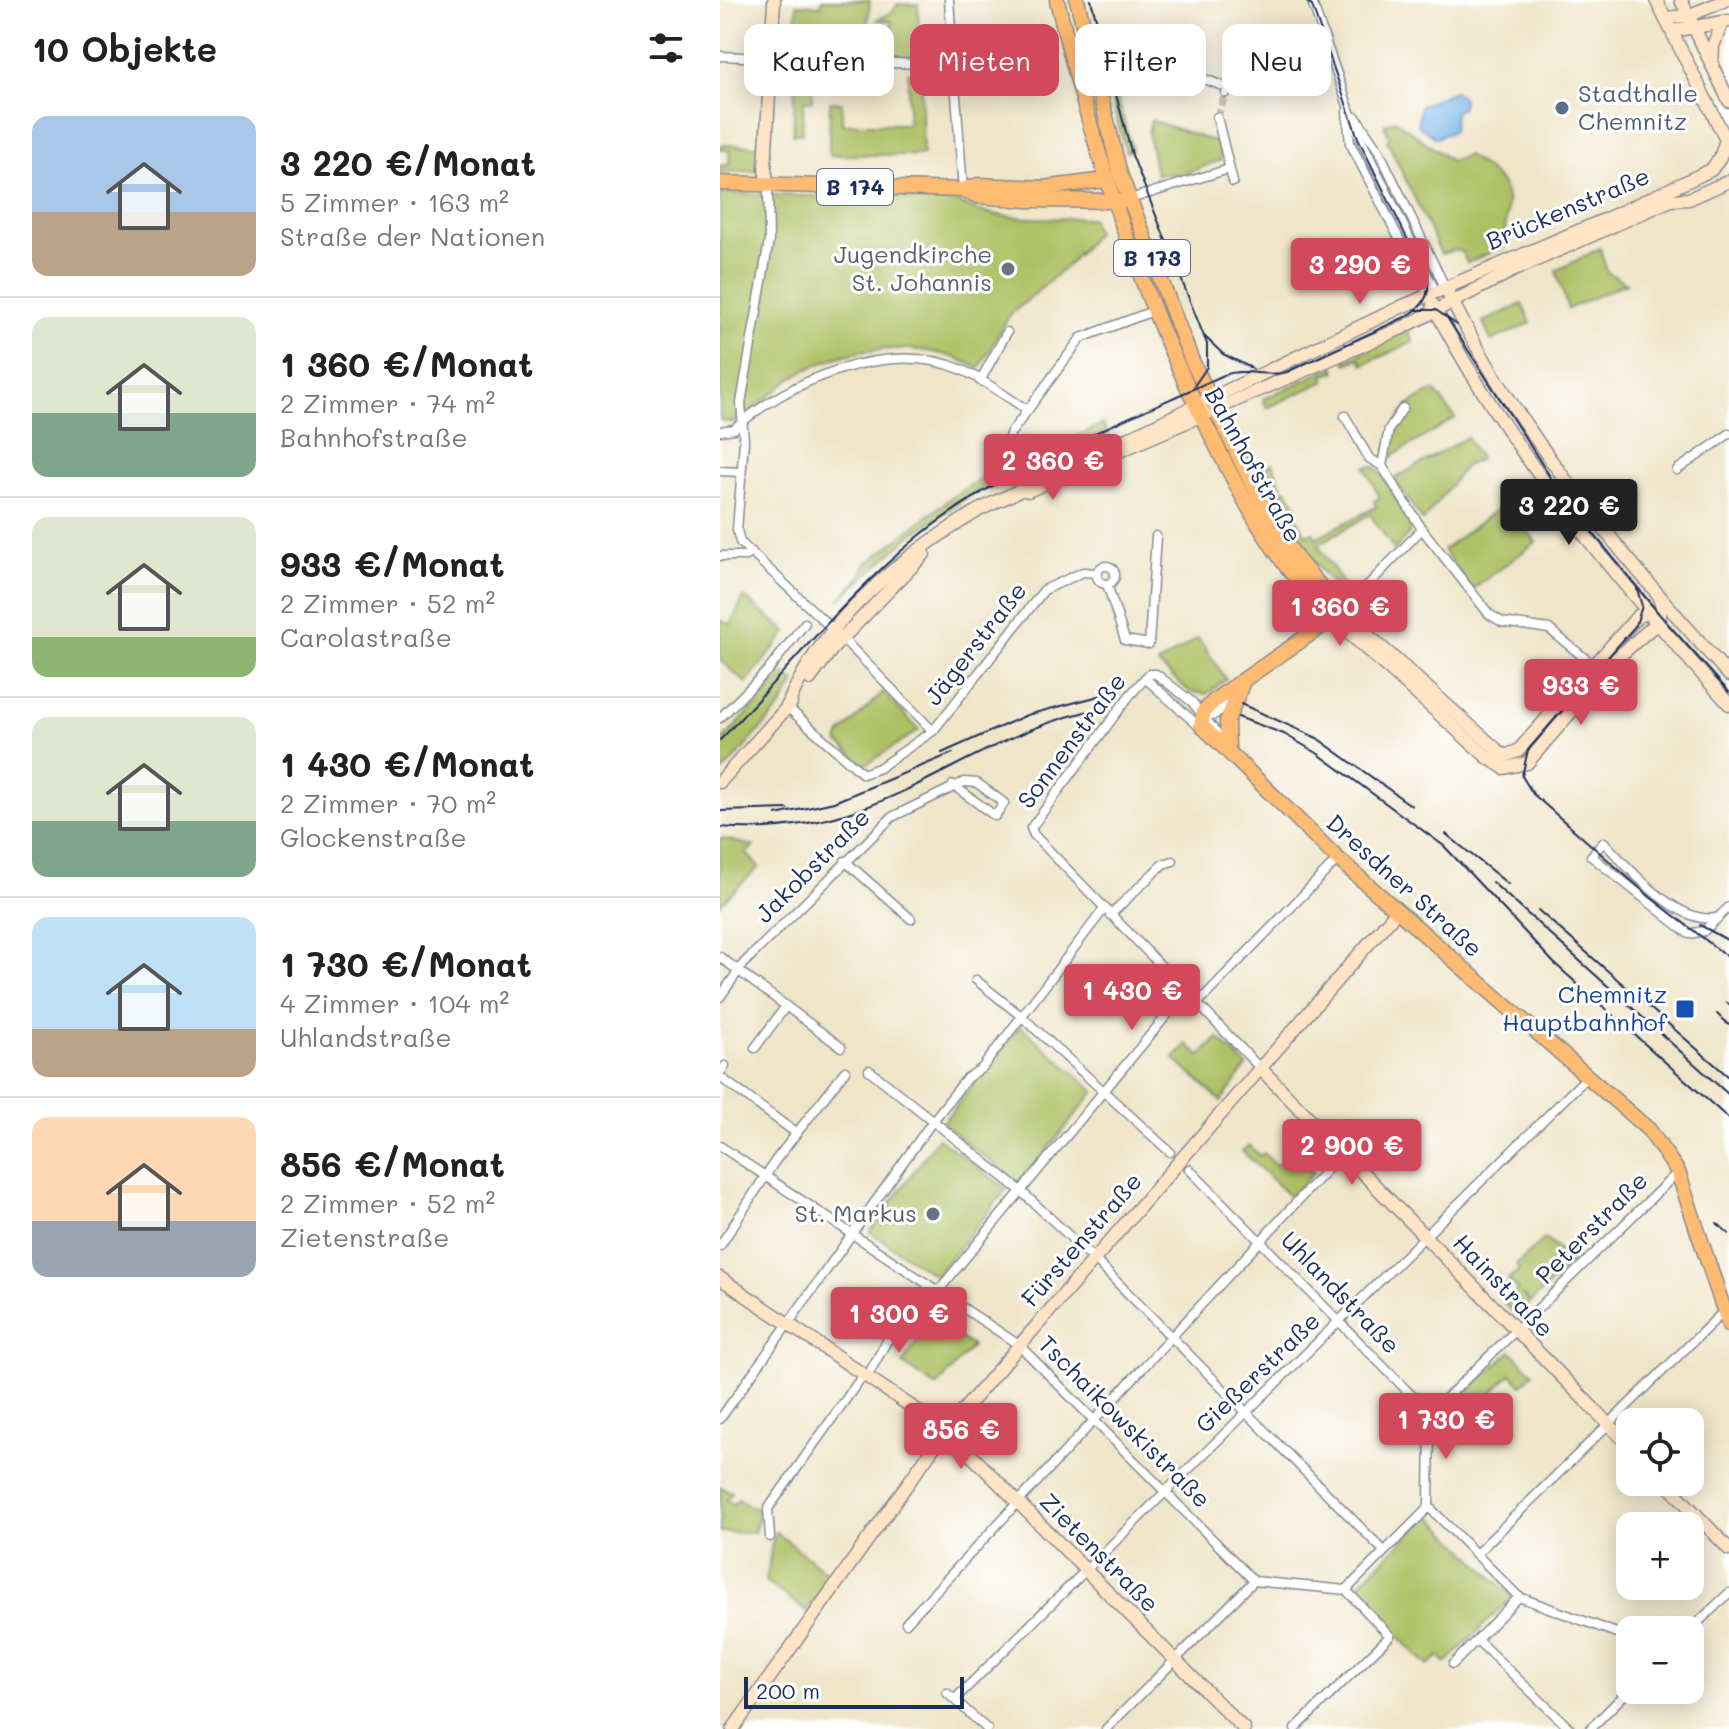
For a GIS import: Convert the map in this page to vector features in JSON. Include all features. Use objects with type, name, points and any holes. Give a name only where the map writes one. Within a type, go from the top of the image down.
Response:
[{"type":"main road","points":[[773,24],[774,0]]},
{"type":"main road","name":"Bahnhofstraße","points":[[1057,0],[1106,180],[1124,197],[1213,404],[1279,533],[1337,615]]},
{"type":"main road","name":"Bahnhofstraße","points":[[1077,0],[1153,311],[1198,411],[1260,531],[1292,576],[1500,761],[1504,768],[1527,763],[1599,670]]},
{"type":"main road","points":[[1656,0],[1672,31],[1722,1]]},
{"type":"main road","points":[[1722,1],[1682,0],[1729,101]]},
{"type":"main road","points":[[1665,18],[1725,23],[1713,46],[1712,66]]},
{"type":"main road","name":"Brückenstraße","points":[[720,782],[787,707],[838,634],[922,556],[967,524],[1023,490],[1213,404],[1435,289],[1604,220],[1711,170],[1720,158],[1726,140],[1672,31]]},
{"type":"main road","points":[[768,185],[765,169],[769,96]]},
{"type":"main road","name":"B 174","points":[[963,190],[978,185],[1043,188],[1106,180]]},
{"type":"main road","name":"Brückenstraße","points":[[1213,404],[1404,327],[1452,300],[1648,210],[1680,197],[1689,199],[1729,181]]},
{"type":"main road","name":"B 174","points":[[720,183],[963,190],[1000,198],[1124,197]]},
{"type":"main road","points":[[1435,289],[1452,300],[1537,441],[1656,591],[1729,674]]},
{"type":"main road","points":[[1435,289],[1436,309],[1495,412],[1538,475],[1646,612],[1684,624]]},
{"type":"main road","points":[[1656,591],[1659,618],[1729,704]]},
{"type":"main road","points":[[1599,670],[1638,616],[1646,612]]},
{"type":"main road","points":[[1201,716],[1216,699],[1242,684],[1337,615]]},
{"type":"main road","points":[[1599,670],[1659,618]]},
{"type":"main road","points":[[1228,748],[1226,725],[1232,700],[1242,684]]},
{"type":"main road","name":"Dresdner Straße","points":[[1201,716],[1228,748],[1338,859],[1649,1130],[1678,1172],[1727,1318]]},
{"type":"main road","name":"Fürstenstraße","points":[[733,1729],[946,1430],[1397,911]]},
{"type":"main road","name":"Hainstraße","points":[[1260,1068],[1616,1432]]},
{"type":"main road","name":"Zietenstraße","points":[[720,1278],[946,1430],[1244,1729]]},
{"type":"main road","points":[[1678,1496],[1729,1549]]},
{"type":"street","points":[[949,0],[951,24]]},
{"type":"street","points":[[1312,2],[1345,100],[1350,143],[1435,289]]},
{"type":"street","points":[[720,56],[744,57]]},
{"type":"street","points":[[957,96],[963,190]]},
{"type":"street","points":[[1345,100],[1379,151],[1435,289]]},
{"type":"street","points":[[1217,117],[1233,182]]},
{"type":"street","points":[[1124,197],[1229,169]]},
{"type":"street","points":[[768,185],[769,241],[741,403],[737,530],[740,542],[838,634],[933,731]]},
{"type":"street","points":[[1023,490],[1006,453],[1010,434],[1081,338],[1153,311]]},
{"type":"street","points":[[980,381],[1007,332]]},
{"type":"street","points":[[720,431],[734,429],[742,421],[827,372],[874,360],[940,363],[980,381],[1028,410]]},
{"type":"street","points":[[1382,466],[1389,429],[1403,408]]},
{"type":"street","points":[[1345,416],[1369,458],[1382,466],[1422,529],[1489,614],[1502,622],[1549,629],[1599,670]]},
{"type":"street","points":[[1677,470],[1729,434]]},
{"type":"street","points":[[720,471],[740,472]]},
{"type":"street","points":[[1337,615],[1422,529]]},
{"type":"street","points":[[1107,584],[1125,640],[1149,644],[1153,636],[1156,536]]},
{"type":"street","points":[[720,556],[746,556],[752,552]]},
{"type":"street","points":[[1103,567],[1113,570],[1115,578],[1107,584],[1101,582],[1098,573],[1103,567]]},
{"type":"street","name":"Jägerstraße","points":[[787,707],[863,774],[879,768],[933,731],[1044,590],[1083,572],[1098,573]]},
{"type":"street","points":[[720,718],[770,668],[814,612]]},
{"type":"street","points":[[1145,678],[1156,674],[1201,716]]},
{"type":"street","points":[[1145,678],[1186,710],[1201,716],[1218,713],[1232,700]]},
{"type":"street","name":"Sonnenstraße","points":[[1031,828],[1145,678]]},
{"type":"street","points":[[1186,710],[1201,716]]},
{"type":"street","points":[[977,783],[1004,803],[995,816],[953,785],[977,783]]},
{"type":"street","name":"Jakobstraße","points":[[720,997],[737,970],[892,817],[953,785]]},
{"type":"street","name":"Hainstraße","points":[[1031,828],[1107,912],[1260,1068]]},
{"type":"street","points":[[1716,918],[1692,917],[1676,908],[1604,842],[1591,856],[1689,934],[1701,932],[1729,907]]},
{"type":"street","points":[[1197,1004],[1338,859]]},
{"type":"street","points":[[845,861],[911,919]]},
{"type":"street","points":[[720,1419],[851,1233],[967,1078],[982,1068],[1107,912],[1163,864],[1173,861]]},
{"type":"street","points":[[720,957],[841,1047]]},
{"type":"street","points":[[976,980],[1021,1016],[1170,1152]]},
{"type":"street","points":[[938,1291],[1186,992]]},
{"type":"street","points":[[755,1048],[786,1006]]},
{"type":"street","points":[[869,1070],[1021,1191],[1094,1259],[1384,1551]]},
{"type":"street","points":[[720,1246],[765,1176],[845,1071]]},
{"type":"street","points":[[722,1072],[796,1133]]},
{"type":"street","name":"Gießerstraße","points":[[987,1729],[951,1695],[1248,1412],[1588,1076]]},
{"type":"street","name":"Tschaikowskistraße","points":[[720,1146],[1019,1345],[1254,1581]]},
{"type":"street","points":[[906,1623],[1343,1152]]},
{"type":"street","name":"Uhlandstraße","points":[[1189,1169],[1430,1414]]},
{"type":"street","name":"Peterstraße","points":[[1430,1414],[1678,1172]]},
{"type":"street","points":[[1476,1554],[1609,1425],[1727,1318]]},
{"type":"street","points":[[770,1537],[768,1509],[865,1376],[899,1319]]},
{"type":"street","points":[[1346,1590],[1429,1507],[1430,1414]]},
{"type":"street","points":[[1429,1507],[1519,1597],[1616,1633]]},
{"type":"street","points":[[1106,1729],[1254,1581],[1346,1590],[1390,1636],[1295,1729]]},
{"type":"street","points":[[1704,1617],[1729,1593]]},
{"type":"street","points":[[1453,1664],[1519,1597]]},
{"type":"street","points":[[1477,1640],[1570,1729]]},
{"type":"street","points":[[1590,1729],[1616,1703]]},
{"type":"green space","points":[[822,0],[870,0],[868,24],[796,24],[797,4],[821,6]]},
{"type":"green space","points":[[898,4],[918,5],[919,24],[910,24],[910,57],[894,58],[894,24],[892,21],[876,20],[891,13]]},
{"type":"green space","points":[[908,72],[910,96],[922,96],[923,155],[829,155],[830,102],[842,103],[842,124],[908,124]]},
{"type":"green space","points":[[795,96],[812,96],[812,101],[804,101],[802,134],[793,134]]},
{"type":"green space","points":[[1110,96],[1117,96],[1132,150],[1126,152]]},
{"type":"green space","points":[[1151,120],[1218,143],[1221,160],[1184,174],[1156,174],[1148,132]]},
{"type":"green space","points":[[1395,120],[1451,161],[1467,155],[1502,184],[1507,202],[1503,247],[1467,263],[1462,252],[1454,250],[1441,254],[1387,140],[1390,138],[1384,125]]},
{"type":"green space","points":[[720,145],[759,146],[758,171],[720,172],[720,165],[729,165],[730,151],[720,149]]},
{"type":"green space","points":[[720,193],[955,201],[1004,216],[1091,218],[1096,233],[1068,265],[1009,316],[979,369],[958,359],[909,349],[859,352],[812,367],[732,423],[720,420]]},
{"type":"green space","points":[[1600,248],[1607,272],[1626,283],[1568,309],[1556,271]]},
{"type":"green space","points":[[1522,304],[1531,323],[1491,341],[1483,322]]},
{"type":"green space","points":[[1408,331],[1413,342],[1363,365],[1360,358],[1347,364],[1345,360]]},
{"type":"green space","points":[[1334,366],[1336,371],[1323,376],[1325,381],[1267,408],[1263,399]]},
{"type":"green space","points":[[1435,391],[1455,418],[1384,461],[1399,418],[1414,402]]},
{"type":"green space","points":[[1103,424],[1108,435],[1029,469],[1026,461]]},
{"type":"green space","points":[[1467,437],[1480,459],[1465,466],[1423,521],[1394,479]]},
{"type":"green space","points":[[1273,463],[1283,491],[1287,489],[1296,505],[1292,507],[1306,535],[1313,532],[1316,538],[1376,507],[1374,501],[1380,498],[1365,467],[1374,466],[1411,526],[1409,534],[1394,550],[1370,514],[1318,545],[1350,594],[1363,586],[1349,597],[1310,556],[1277,504],[1260,472]]},
{"type":"green space","points":[[1007,471],[910,536],[839,600],[860,578],[866,564],[952,497],[992,472]]},
{"type":"green space","points":[[1507,502],[1536,542],[1472,590],[1443,550]]},
{"type":"green space","points":[[744,597],[787,632],[746,683],[720,660],[720,620],[730,625]]},
{"type":"green space","points":[[1198,638],[1226,679],[1207,694],[1190,692],[1158,664]]},
{"type":"green space","points":[[785,674],[795,682],[780,708],[720,775],[720,743]]},
{"type":"green space","points":[[883,692],[919,730],[865,765],[838,742],[841,734]]},
{"type":"green space","points":[[720,838],[754,846],[746,853],[759,867],[720,904]]},
{"type":"green space","points":[[1020,1026],[1095,1091],[1019,1184],[942,1123]]},
{"type":"green space","points":[[1218,1038],[1247,1066],[1221,1101],[1174,1059],[1187,1044],[1200,1056]]},
{"type":"green space","points":[[938,1138],[1007,1189],[936,1276],[870,1232]]},
{"type":"green space","points":[[1249,1145],[1260,1156],[1264,1153],[1276,1166],[1290,1155],[1314,1172],[1290,1197],[1242,1151]]},
{"type":"green space","points":[[1545,1238],[1572,1262],[1531,1302],[1521,1294],[1530,1303],[1516,1315],[1504,1303],[1518,1290],[1508,1279],[1519,1270],[1516,1265]]},
{"type":"green space","points":[[913,1308],[972,1346],[937,1387],[903,1364],[923,1331],[906,1319]]},
{"type":"green space","points":[[1511,1351],[1533,1373],[1522,1385],[1511,1374],[1459,1424],[1447,1411]]},
{"type":"green space","points":[[720,1487],[732,1492],[727,1500],[734,1504],[738,1499],[760,1511],[754,1533],[720,1532]]},
{"type":"green space","points":[[1429,1514],[1512,1597],[1446,1663],[1439,1656],[1428,1666],[1353,1590]]},
{"type":"green space","points":[[776,1532],[831,1576],[806,1611],[765,1581]]},
{"type":"water","points":[[1454,91],[1463,98],[1462,108],[1455,112],[1453,131],[1436,138],[1418,125],[1420,106]]},
{"type":"tunnel","points":[[1217,117],[1225,96]]},
{"type":"tram line","points":[[1091,0],[1132,155],[1207,344],[1207,367],[1194,386]]},
{"type":"tram line","points":[[1305,0],[1312,6],[1358,138],[1426,277]]},
{"type":"tram line","points":[[720,740],[866,584],[919,536],[953,511],[1066,446],[1224,375],[1287,372],[1413,313],[1428,290],[1425,266]]},
{"type":"tram line","points":[[1415,310],[1436,310],[1457,325]]},
{"type":"tram line","points":[[1448,319],[1562,495],[1660,615],[1729,692]]},
{"type":"tram line","points":[[1204,336],[1223,354],[1253,369]]},
{"type":"tram line","points":[[1637,589],[1642,606],[1636,625],[1528,750],[1522,776],[1533,794],[1650,897],[1729,958]]},
{"type":"tram line","points":[[1700,925],[1729,941]]},
{"type":"railway","points":[[942,753],[1027,715],[1103,695]]},
{"type":"railway","points":[[1241,704],[1317,738],[1412,806]]},
{"type":"railway","points":[[720,827],[807,823],[858,810],[1040,726],[1105,708]]},
{"type":"railway","points":[[1238,717],[1284,734],[1317,753],[1444,846],[1554,963],[1729,1119]]},
{"type":"railway","points":[[776,815],[834,802],[953,753]]},
{"type":"railway","points":[[720,811],[788,809]]},
{"type":"railway","points":[[1446,834],[1508,884]]},
{"type":"railway","points":[[1492,882],[1729,1095]]},
{"type":"railway","points":[[1538,910],[1729,1077]]},
{"type":"railway","points":[[1717,1014],[1729,1025]]},
{"type":"railway","points":[[1717,1223],[1729,1234]]},
{"type":"place","name":"Stadthalle Chemnitz","points":[[1562,108]]},
{"type":"place","name":"Jugendkirche St. Johannis","points":[[1008,269]]},
{"type":"place","name":"Chemnitz Hauptbahnhof","points":[[1685,1009]]},
{"type":"place","name":"St. Markus","points":[[933,1214]]}]
